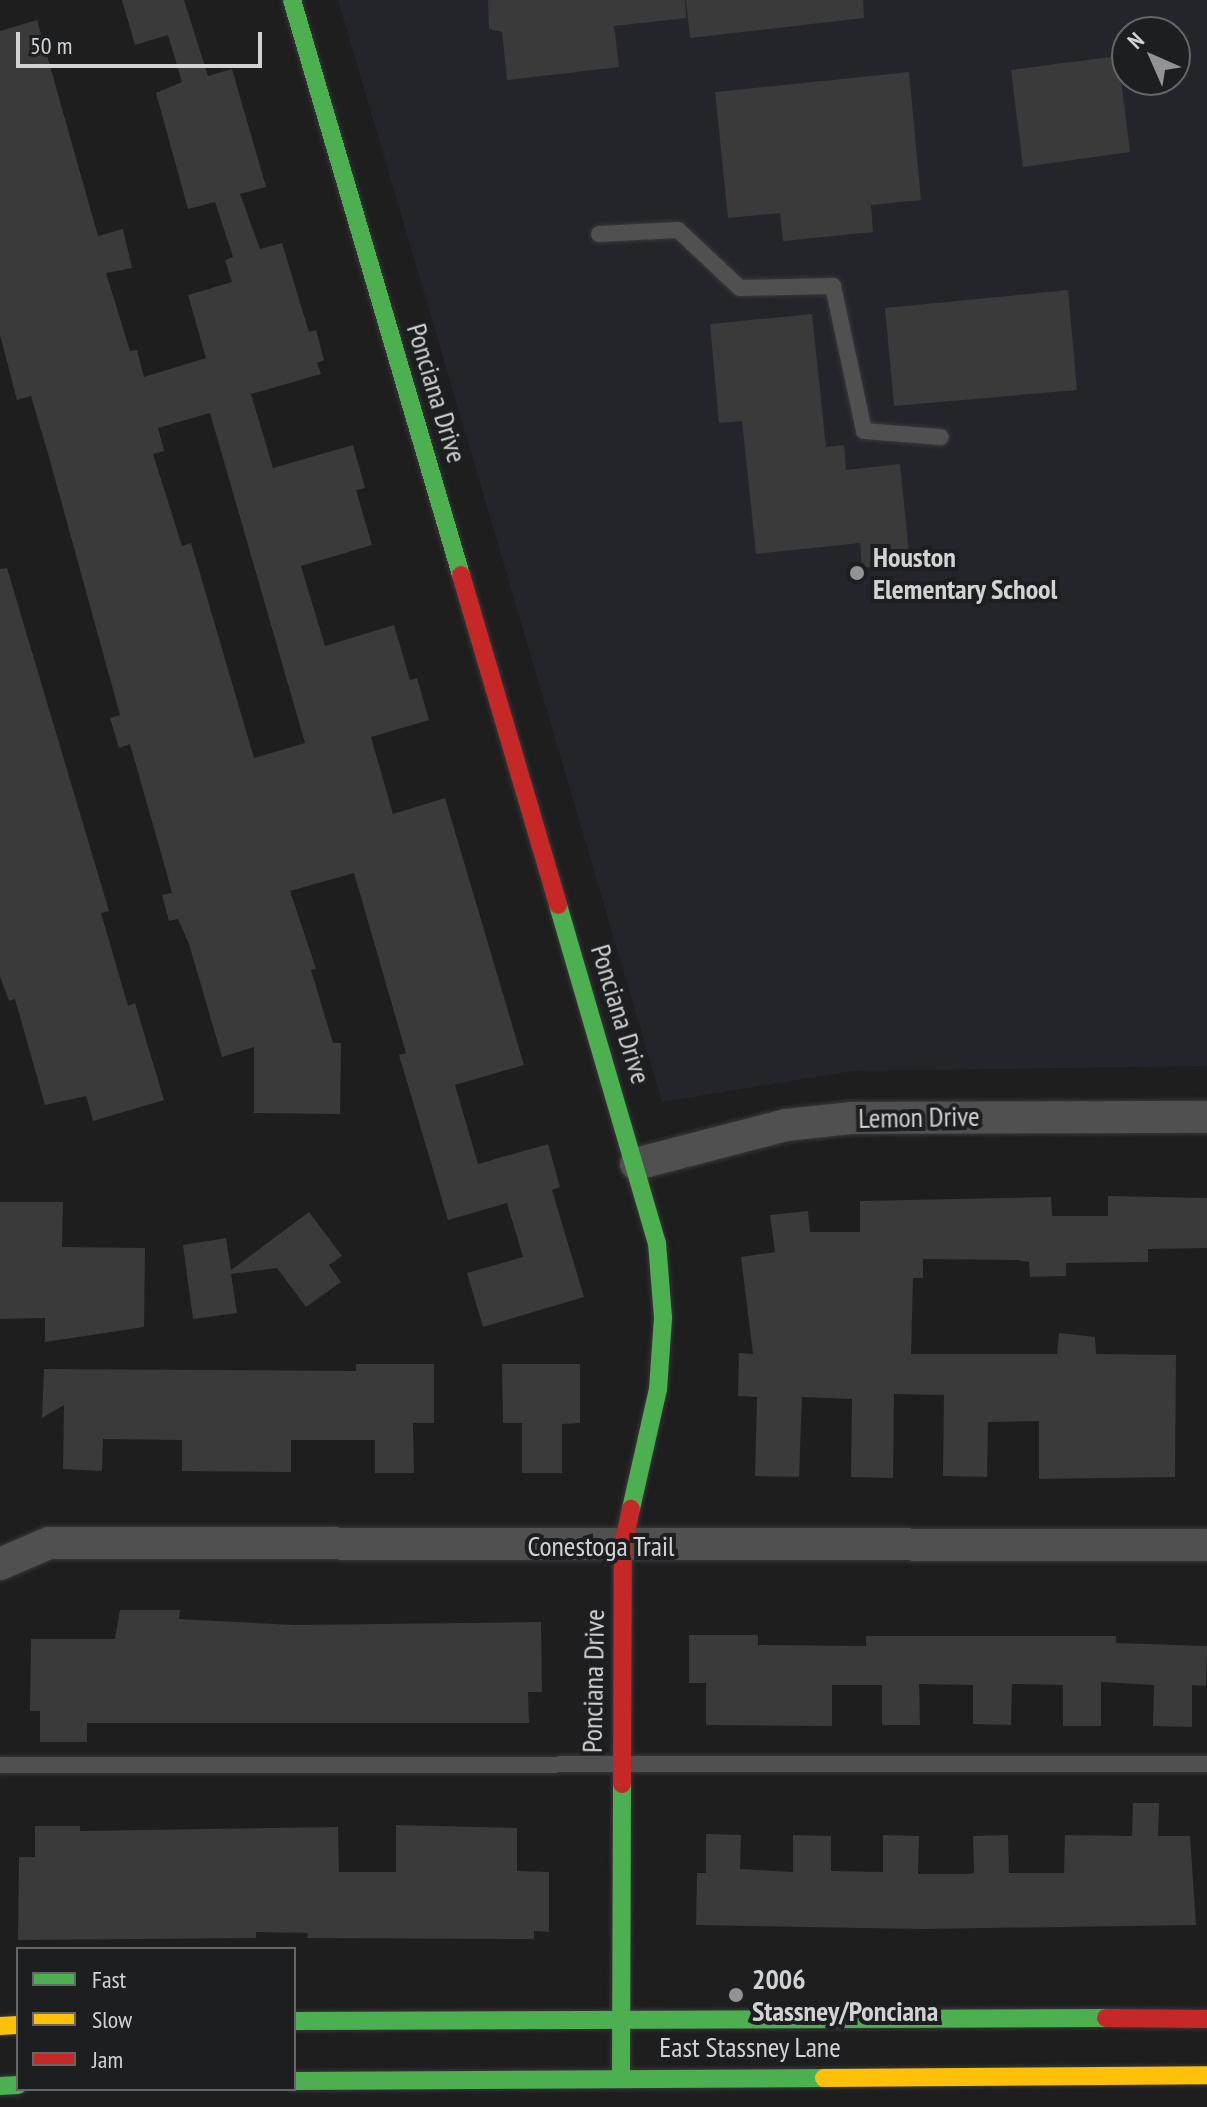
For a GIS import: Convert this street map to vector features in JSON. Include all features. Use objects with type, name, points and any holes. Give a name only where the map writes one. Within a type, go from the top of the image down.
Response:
[{"type":"street","name":"Ponciana Drive","points":[[292,0],[657,1243],[663,1318],[658,1389],[623,1546],[621,2075]]},
{"type":"street","name":"Lemon Drive","points":[[636,1164],[786,1125],[851,1118],[1207,1117]]},
{"type":"street","name":"Conestoga Trail","points":[[0,1564],[49,1543],[1207,1545]]},
{"type":"street","name":"East Stassney Lane","points":[[296,2021],[620,2016],[1207,2019]]},
{"type":"street","name":"East Stassney Lane","points":[[296,2081],[621,2075],[1207,2075]]},
{"type":"lane","points":[[599,234],[678,230],[740,288],[833,286],[864,431],[941,437]]},
{"type":"lane","points":[[0,1765],[620,1761],[1207,1764]]},
{"type":"shaded area","name":"Houston Elementary School","points":[[338,0],[1207,0],[1207,1066],[852,1071],[662,1102]]},
{"type":"building","points":[[122,0],[184,0],[208,76],[232,69],[266,187],[240,194],[260,249],[282,243],[309,332],[316,330],[324,360],[317,363],[321,374],[251,394],[273,468],[353,445],[365,488],[356,490],[372,545],[301,566],[325,646],[394,625],[410,680],[417,678],[429,720],[371,737],[393,814],[445,798],[524,1065],[455,1085],[478,1164],[548,1144],[560,1187],[552,1190],[584,1297],[483,1327],[467,1273],[523,1257],[507,1203],[448,1220],[399,1055],[406,1053],[354,873],[290,891],[316,969],[311,970],[333,1043],[341,1043],[340,1114],[254,1113],[254,1047],[222,1057],[189,944],[178,919],[169,921],[162,895],[172,893],[130,744],[119,748],[110,718],[120,715],[49,457],[31,396],[17,400],[0,335],[0,31],[37,20],[98,236],[123,229],[132,268],[106,273],[130,351],[137,350],[144,377],[206,358],[188,295],[232,282],[225,260],[233,257],[215,202],[188,209],[156,93],[182,82],[168,35],[135,45]],"holes":[[[210,413],[305,743],[254,758],[191,543],[182,546],[153,454],[164,451],[158,428]]]},
{"type":"building","points":[[488,0],[685,0],[686,18],[614,26],[619,67],[507,80],[502,32],[489,29]]},
{"type":"building","points":[[686,0],[863,0],[864,18],[690,38]]},
{"type":"building","points":[[1111,57],[1111,96],[1123,96],[1130,152],[1023,167],[1011,70]]},
{"type":"building","points":[[909,72],[921,200],[871,205],[873,232],[783,241],[780,213],[728,218],[715,92]]},
{"type":"building","points":[[1068,290],[1077,390],[894,406],[885,308]]},
{"type":"building","points":[[812,314],[826,447],[844,445],[846,470],[900,464],[910,563],[862,568],[860,543],[756,554],[742,421],[719,423],[710,324]]},
{"type":"building","points":[[7,568],[109,911],[101,913],[128,1006],[135,1003],[164,1100],[93,1121],[86,1096],[45,1105],[15,999],[9,1001],[0,976],[0,569]]},
{"type":"building","points":[[1108,1196],[1207,1198],[1207,1248],[1148,1249],[1148,1262],[1066,1263],[1066,1276],[1030,1277],[1029,1262],[1017,1260],[923,1259],[923,1278],[913,1278],[911,1354],[1057,1354],[1059,1333],[1095,1337],[1096,1354],[1176,1355],[1175,1477],[1039,1479],[1039,1421],[988,1422],[987,1477],[943,1476],[944,1395],[894,1394],[893,1478],[851,1477],[852,1399],[802,1397],[799,1477],[755,1476],[757,1397],[738,1396],[739,1353],[753,1354],[741,1257],[775,1252],[770,1215],[808,1211],[810,1232],[860,1232],[860,1201],[1051,1197],[1052,1216],[1108,1216]]},
{"type":"building","points":[[0,1202],[63,1202],[62,1247],[145,1248],[144,1327],[45,1342],[45,1318],[0,1319]]},
{"type":"building","points":[[309,1212],[342,1256],[329,1265],[341,1282],[306,1307],[277,1268],[231,1274],[237,1313],[193,1319],[183,1245],[226,1238],[231,1270]]},
{"type":"building","points":[[356,1364],[434,1364],[434,1423],[413,1423],[414,1473],[375,1473],[375,1440],[291,1440],[291,1472],[182,1471],[182,1440],[103,1439],[102,1471],[63,1469],[64,1405],[42,1418],[44,1369],[356,1371]]},
{"type":"building","points":[[502,1364],[580,1364],[580,1423],[562,1424],[562,1473],[522,1473],[522,1423],[503,1423]]},
{"type":"building","points":[[120,1610],[180,1610],[179,1619],[294,1625],[541,1622],[542,1692],[528,1692],[529,1723],[87,1723],[87,1742],[40,1742],[40,1711],[30,1711],[31,1639],[115,1639]]},
{"type":"building","points":[[689,1635],[758,1635],[758,1645],[866,1646],[866,1636],[1116,1636],[1116,1643],[1207,1646],[1206,1686],[1192,1685],[1192,1727],[1153,1726],[1154,1685],[1101,1682],[1101,1726],[1063,1726],[1063,1685],[1012,1684],[1011,1725],[973,1724],[973,1685],[919,1684],[920,1725],[882,1725],[882,1685],[832,1685],[832,1726],[706,1725],[706,1683],[689,1683]]},
{"type":"building","points":[[1133,1803],[1159,1803],[1158,1836],[1190,1836],[1196,1925],[922,1929],[696,1925],[697,1873],[706,1873],[706,1834],[741,1835],[740,1869],[793,1872],[793,1835],[831,1836],[831,1871],[883,1872],[883,1835],[919,1836],[918,1874],[974,1873],[973,1836],[1008,1835],[1009,1873],[1064,1873],[1065,1835],[1132,1836]]},
{"type":"building","points":[[396,1825],[517,1828],[517,1871],[549,1872],[549,1932],[534,1931],[534,1939],[307,1938],[308,1933],[256,1932],[256,1938],[18,1940],[19,1857],[35,1857],[35,1826],[80,1826],[80,1831],[338,1827],[339,1872],[396,1872]]},
{"type":"traffic: fast","points":[[292,0],[461,575]]},
{"type":"traffic: fast","points":[[558,905],[657,1243],[663,1318],[658,1389],[631,1509]]},
{"type":"traffic: fast","points":[[621,2075],[622,1784]]},
{"type":"traffic: fast","points":[[296,2021],[1106,2018]]},
{"type":"traffic: fast","points":[[296,2081],[824,2078]]},
{"type":"traffic: fast","points":[[0,2086],[16,2085]]},
{"type":"traffic: slow","points":[[0,2026],[16,2025]]},
{"type":"traffic: slow","points":[[824,2078],[1207,2075]]},
{"type":"traffic: jam","points":[[461,575],[558,905]]},
{"type":"traffic: jam","points":[[622,1784],[623,1546],[631,1509]]},
{"type":"traffic: jam","points":[[1106,2018],[1207,2019]]},
{"type":"place","name":"Houston Elementary School","points":[[857,573]]},
{"type":"place","name":"2006 Stassney/Ponciana","points":[[736,1995]]}]
